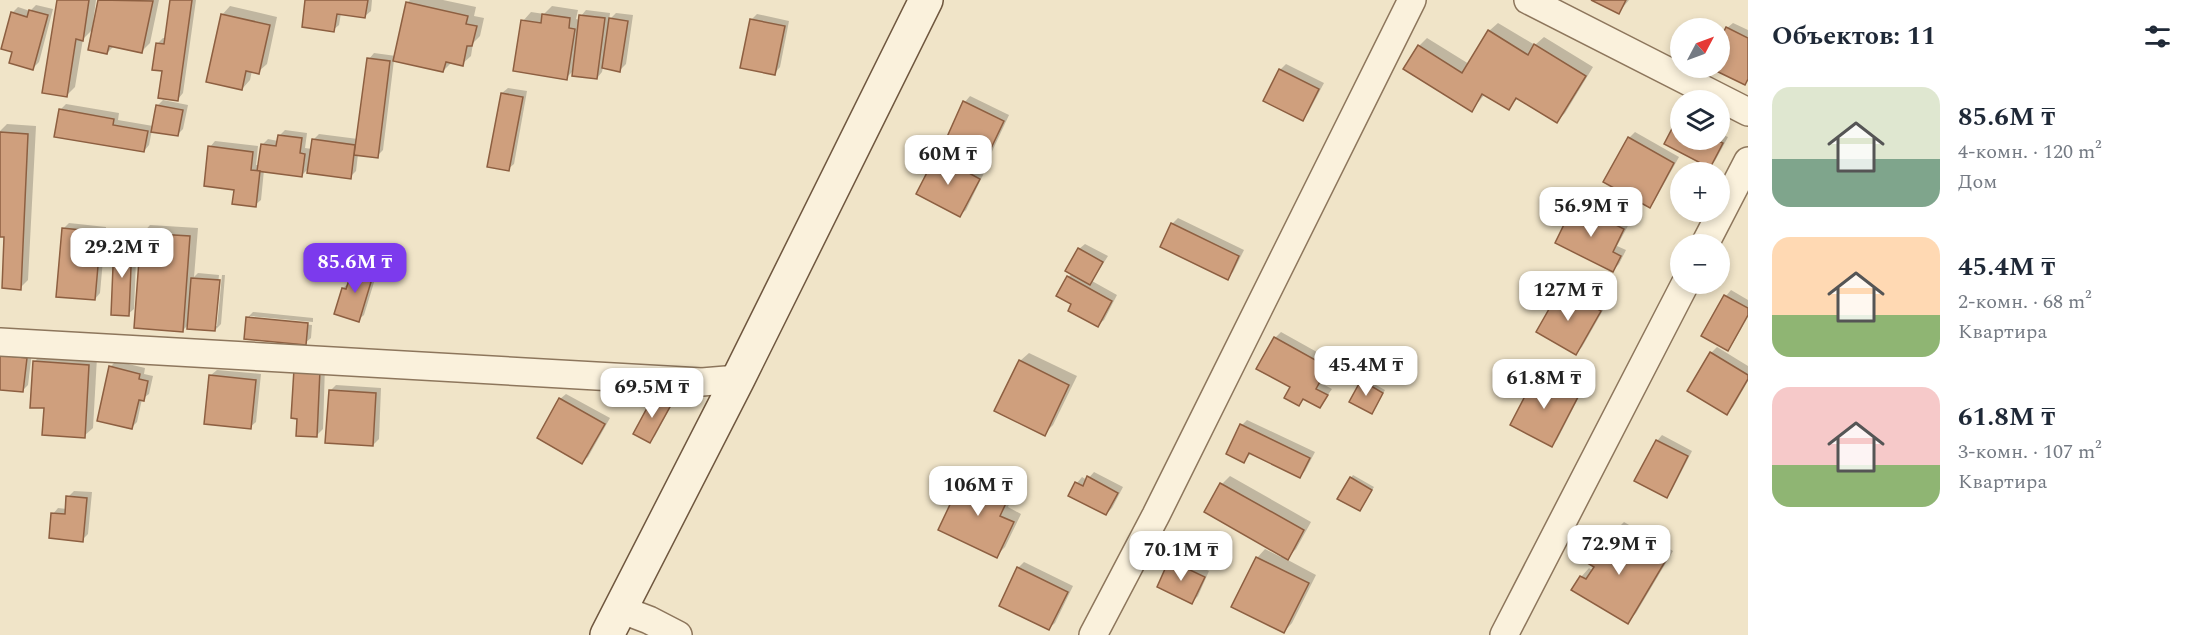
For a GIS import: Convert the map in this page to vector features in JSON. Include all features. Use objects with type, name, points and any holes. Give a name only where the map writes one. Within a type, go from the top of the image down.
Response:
[{"type":"street","points":[[614,622],[738,379],[926,0]]},
{"type":"street","points":[[1093,635],[1162,505],[1413,0]]},
{"type":"street","points":[[1528,0],[1748,112]]},
{"type":"street","points":[[1710,234],[1748,161]]},
{"type":"street","points":[[1504,635],[1680,294]]},
{"type":"street","points":[[0,342],[702,382],[738,379]]},
{"type":"street","points":[[614,622],[649,620],[678,635]]},
{"type":"building","points":[[57,0],[89,0],[83,41],[76,39],[67,97],[42,93]]},
{"type":"building","points":[[98,0],[153,1],[142,53],[109,46],[107,54],[88,50]]},
{"type":"building","points":[[170,0],[192,0],[178,101],[158,98],[162,71],[152,70],[156,43],[164,44]]},
{"type":"building","points":[[305,0],[368,0],[365,18],[337,14],[334,32],[302,27]]},
{"type":"building","points":[[1591,0],[1626,0],[1619,14]]},
{"type":"building","points":[[406,2],[468,16],[466,24],[477,26],[472,46],[467,46],[463,66],[446,62],[443,72],[393,61]]},
{"type":"building","points":[[29,10],[48,15],[33,70],[9,63],[12,52],[1,49],[11,12],[27,17]]},
{"type":"building","points":[[221,14],[270,25],[259,74],[246,71],[242,90],[206,82]]},
{"type":"building","points":[[542,14],[570,18],[569,28],[575,29],[567,80],[513,71],[521,20],[541,23]]},
{"type":"building","points":[[579,15],[605,18],[597,79],[572,76]]},
{"type":"building","points":[[609,18],[628,21],[620,72],[602,68]]},
{"type":"building","points":[[750,19],[785,26],[775,75],[740,68]]},
{"type":"building","points":[[1730,29],[1748,38],[1748,79],[1745,85],[1730,78]]},
{"type":"building","points":[[1488,30],[1528,55],[1534,44],[1586,76],[1557,123],[1516,98],[1509,110],[1482,94],[1472,112],[1403,69],[1418,45],[1462,73]]},
{"type":"building","points":[[367,58],[390,61],[378,158],[354,155]]},
{"type":"building","points":[[1279,69],[1319,89],[1303,121],[1263,101]]},
{"type":"building","points":[[501,93],[523,97],[509,171],[487,167]]},
{"type":"building","points":[[963,101],[1004,121],[983,165],[943,146]]},
{"type":"building","points":[[156,105],[183,110],[178,136],[151,132]]},
{"type":"building","points":[[59,109],[114,119],[113,125],[148,131],[144,152],[54,137]]},
{"type":"building","points":[[0,132],[28,134],[21,290],[2,288],[4,237],[0,237]]},
{"type":"building","points":[[1670,132],[1670,147],[1664,144]]},
{"type":"building","points":[[278,135],[302,138],[300,153],[305,154],[302,177],[257,171],[261,144],[276,146]]},
{"type":"building","points":[[1628,137],[1672,162],[1670,162],[1670,170],[1650,208],[1603,182]]},
{"type":"building","points":[[312,139],[355,145],[351,179],[307,173]]},
{"type":"building","points":[[208,146],[253,152],[251,170],[260,171],[256,207],[232,204],[234,190],[204,186]]},
{"type":"building","points":[[1676,150],[1719,150],[1713,162],[1698,162]]},
{"type":"building","points":[[936,155],[980,179],[960,217],[916,194]]},
{"type":"building","points":[[1574,204],[1624,229],[1613,252],[1621,256],[1613,272],[1555,243]]},
{"type":"building","points":[[1171,223],[1239,256],[1228,280],[1160,247]]},
{"type":"building","points":[[62,228],[101,232],[95,300],[56,297]]},
{"type":"building","points":[[141,233],[190,236],[183,332],[134,328]]},
{"type":"building","points":[[114,242],[132,243],[129,316],[111,315]]},
{"type":"building","points":[[1078,248],[1103,262],[1090,285],[1065,271]]},
{"type":"building","points":[[354,265],[374,272],[359,322],[334,314],[342,288],[346,289]]},
{"type":"building","points":[[1067,276],[1112,301],[1098,327],[1068,311],[1071,304],[1056,296]]},
{"type":"building","points":[[191,278],[220,280],[215,331],[187,329]]},
{"type":"building","points":[[1561,288],[1601,311],[1576,355],[1536,332]]},
{"type":"building","points":[[1724,295],[1748,308],[1748,315],[1728,351],[1701,336]]},
{"type":"building","points":[[246,317],[308,323],[306,345],[244,339]]},
{"type":"building","points":[[1274,337],[1328,367],[1316,389],[1328,395],[1320,408],[1303,399],[1299,406],[1284,398],[1290,387],[1256,369]]},
{"type":"building","points":[[1710,352],[1748,375],[1748,379],[1727,415],[1687,391]]},
{"type":"building","points":[[0,355],[27,358],[23,392],[0,390]]},
{"type":"building","points":[[1019,360],[1069,385],[1045,436],[994,411]]},
{"type":"building","points":[[33,361],[89,365],[85,438],[42,435],[44,408],[30,408]]},
{"type":"building","points":[[109,366],[140,374],[139,379],[148,381],[144,401],[139,400],[132,429],[97,421]]},
{"type":"building","points":[[294,369],[320,370],[317,437],[296,436],[297,419],[291,418]]},
{"type":"building","points":[[1537,373],[1579,395],[1552,447],[1510,425]]},
{"type":"building","points":[[209,375],[256,380],[251,429],[204,424]]},
{"type":"building","points":[[1361,380],[1383,393],[1372,414],[1349,402]]},
{"type":"building","points":[[329,390],[376,393],[373,446],[325,443]]},
{"type":"building","points":[[654,395],[671,405],[650,443],[633,434]]},
{"type":"building","points":[[559,398],[605,424],[582,464],[537,438]]},
{"type":"building","points":[[1240,424],[1310,458],[1300,478],[1249,453],[1244,463],[1226,454]]},
{"type":"building","points":[[1656,440],[1688,456],[1667,498],[1634,481]]},
{"type":"building","points":[[981,475],[1000,484],[994,495],[1007,501],[1000,516],[1014,522],[997,558],[938,530],[962,479],[976,486]]},
{"type":"building","points":[[1087,476],[1118,493],[1106,515],[1068,496],[1075,482],[1083,486]]},
{"type":"building","points":[[1350,477],[1372,490],[1360,511],[1337,499]]},
{"type":"building","points":[[1220,483],[1304,530],[1288,560],[1204,512]]},
{"type":"building","points":[[66,496],[87,498],[83,542],[49,538],[51,513],[65,514]]},
{"type":"building","points":[[1615,529],[1666,560],[1628,624],[1571,590],[1580,576],[1586,579],[1594,567],[1584,561],[1594,545],[1603,550]]},
{"type":"building","points":[[1256,557],[1309,583],[1284,633],[1231,607]]},
{"type":"building","points":[[1169,560],[1205,577],[1192,604],[1157,587]]},
{"type":"building","points":[[1017,567],[1068,592],[1049,630],[999,606]]}]
